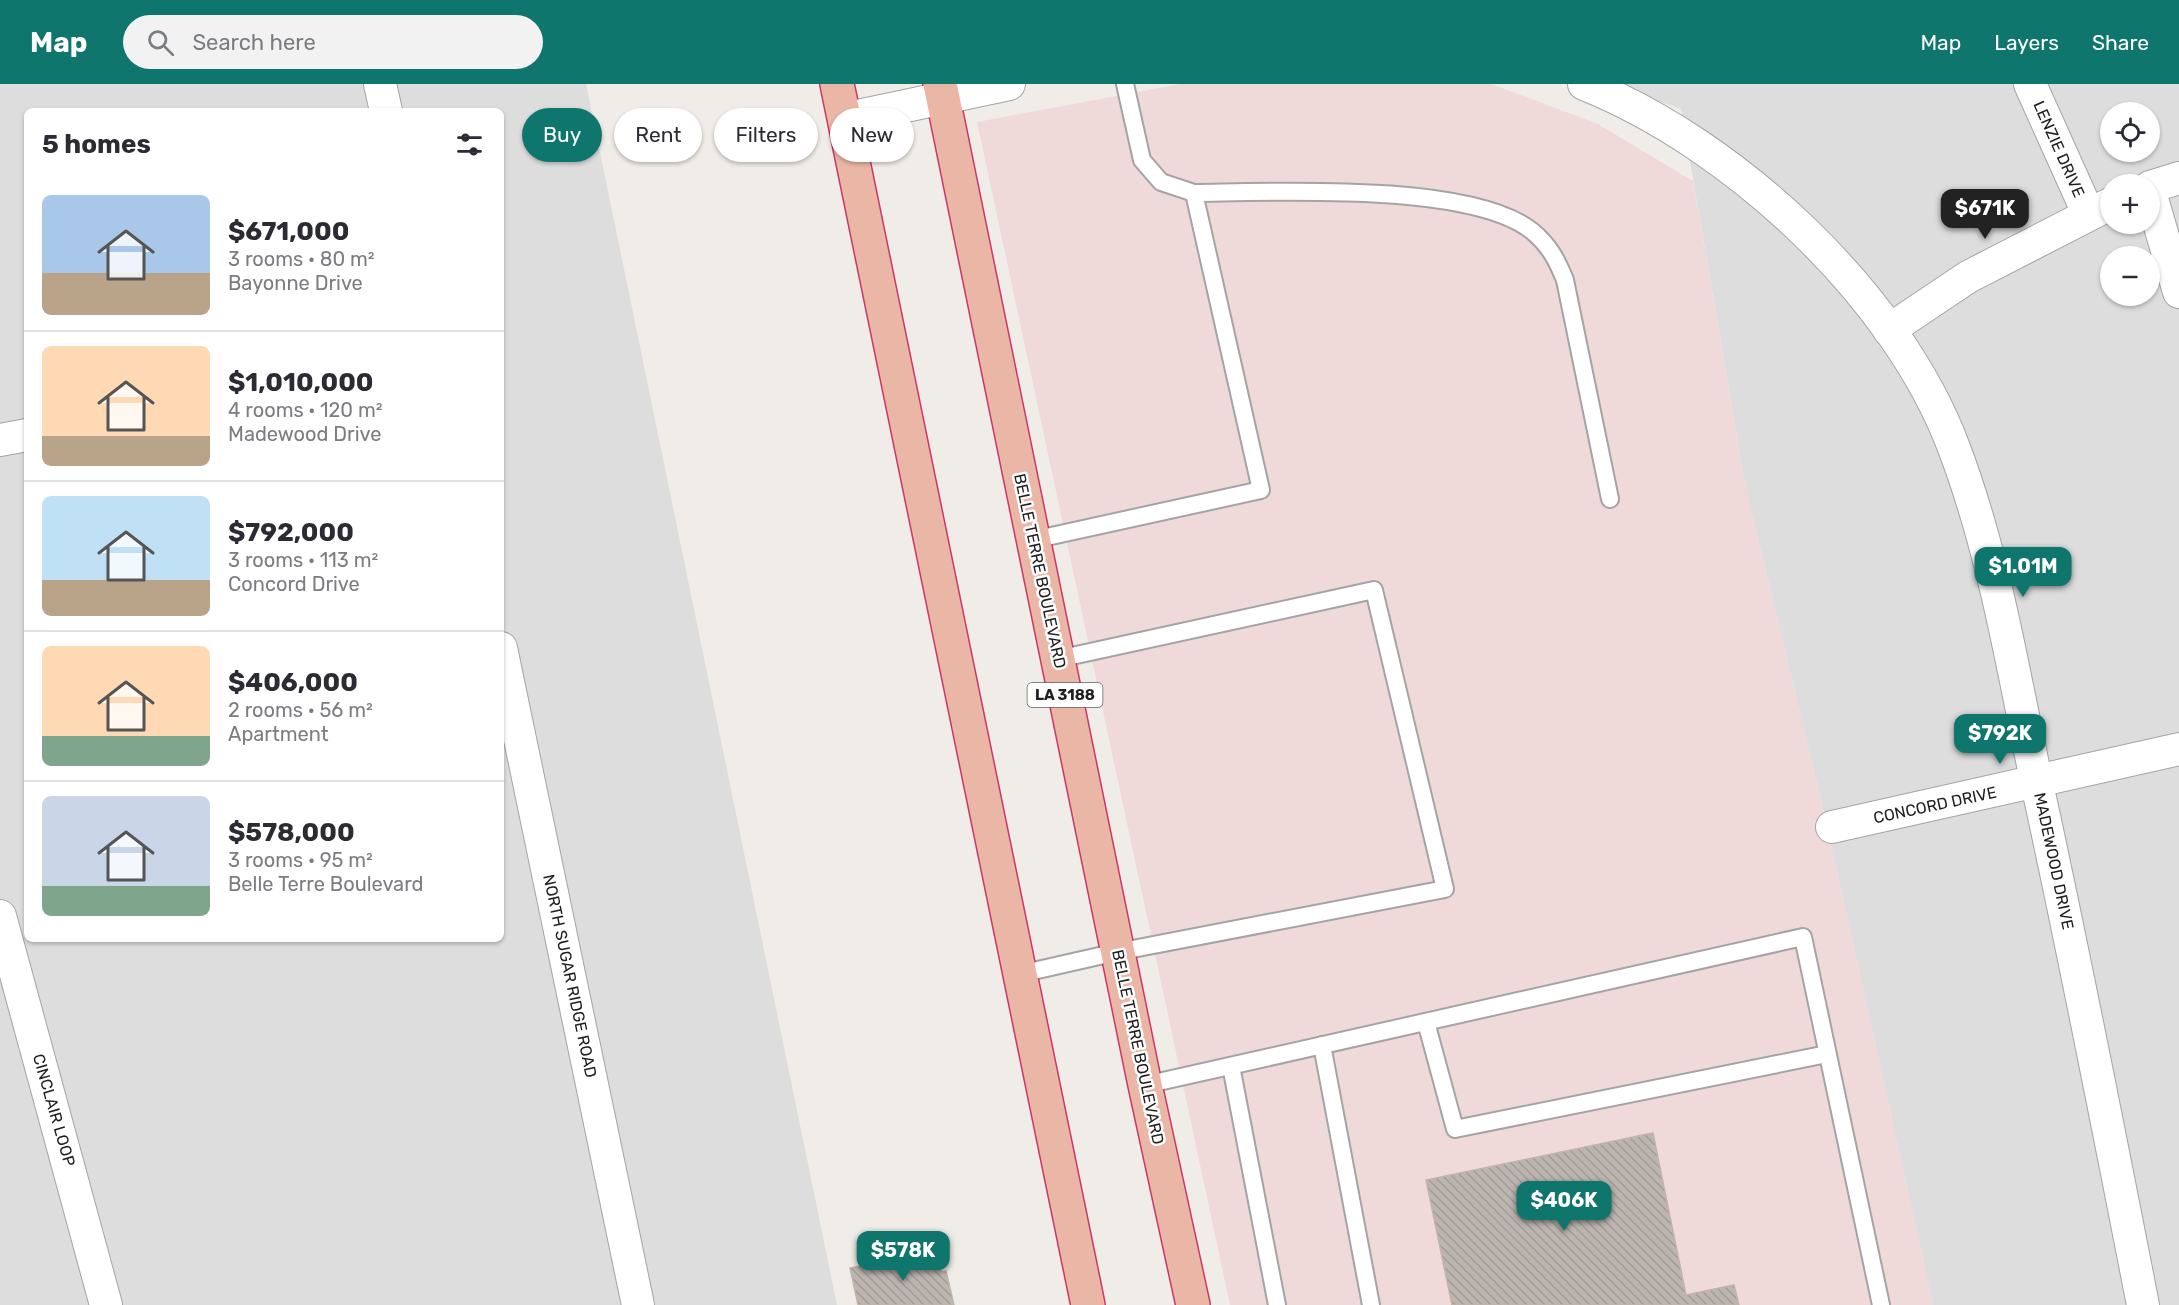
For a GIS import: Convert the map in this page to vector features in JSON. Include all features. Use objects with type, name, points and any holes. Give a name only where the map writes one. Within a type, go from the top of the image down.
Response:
[{"type":"highway","points":[[837,84],[842,108]]},
{"type":"highway","name":"BELLE TERRE BOULEVARD","points":[[941,92],[1117,952],[1193,1305]]},
{"type":"highway","points":[[853,162],[1088,1305]]},
{"type":"street","points":[[380,84],[385,108]]},
{"type":"street","points":[[884,108],[941,92],[1009,84]]},
{"type":"street","name":"MADEWOOD DRIVE","points":[[1584,84],[1609,94],[1681,134],[1745,181],[1794,222],[1845,274],[1889,330],[1923,381],[1948,434],[1981,526],[2067,921],[2143,1305]]},
{"type":"street","name":"LENZIE DRIVE","points":[[2030,84],[2099,209]]},
{"type":"street","points":[[2160,184],[2179,177]]},
{"type":"street","points":[[1889,330],[1968,277],[2099,209]]},
{"type":"street","points":[[2160,226],[2179,292]]},
{"type":"street","points":[[0,440],[24,436]]},
{"type":"street","name":"NORTH SUGAR RIDGE ROAD","points":[[504,662],[638,1305]]},
{"type":"street","name":"CONCORD DRIVE","points":[[1832,827],[2037,783],[2179,749]]},
{"type":"street","name":"CINCLAIR LOOP","points":[[0,916],[106,1305]]},
{"type":"lane","points":[[1125,84],[1142,160],[1161,182],[1194,193],[1342,191],[1441,201],[1492,212],[1531,230],[1555,254],[1565,280],[1610,499]]},
{"type":"lane","points":[[1033,540],[1261,490],[1194,193]]},
{"type":"lane","points":[[1020,974],[1117,952],[1445,889],[1374,590],[1058,659]]},
{"type":"lane","points":[[1145,1085],[1803,937],[1881,1305]]},
{"type":"lane","points":[[1426,1022],[1455,1129],[1827,1053]]},
{"type":"lane","points":[[1322,1045],[1371,1305]]},
{"type":"lane","points":[[1231,1065],[1277,1305]]},
{"type":"shaded area","points":[[0,84],[586,84],[591,108],[522,108],[522,162],[602,162],[837,1305],[0,1305]]},
{"type":"shaded area","points":[[1180,84],[1491,84],[1598,124],[1693,181],[1746,489],[1821,800],[1933,1305],[1230,1305],[977,122]]},
{"type":"shaded area","points":[[1609,84],[2179,84],[2179,1305],[1933,1305],[1821,800],[1746,489],[1681,109]]},
{"type":"building","points":[[1653,1133],[1686,1295],[1734,1285],[1739,1305],[1452,1305],[1426,1180]]},
{"type":"building","points":[[936,1249],[941,1272],[946,1271],[954,1305],[858,1305],[850,1268]]}]
